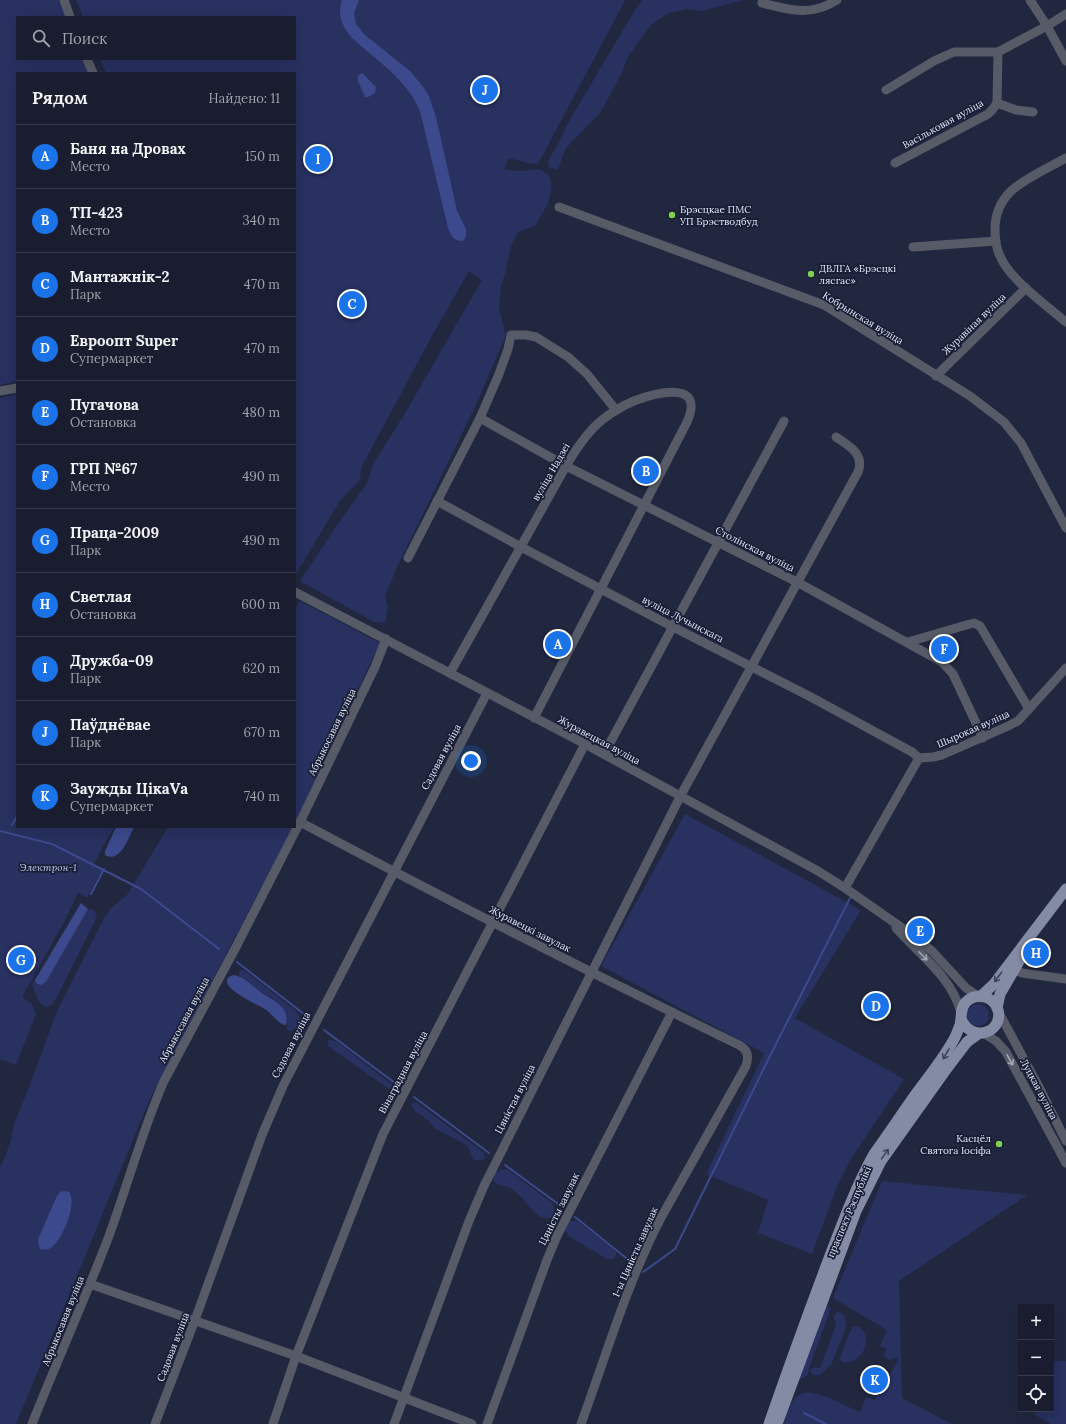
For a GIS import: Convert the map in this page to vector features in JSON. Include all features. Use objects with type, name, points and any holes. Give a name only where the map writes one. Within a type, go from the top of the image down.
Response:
[{"type":"main road","points":[[1040,925],[1066,889]]},
{"type":"main road","name":"праспект Рэспублікі","points":[[777,1424],[865,1189],[881,1160],[927,1094],[967,1042],[981,1033],[989,1031],[997,1022],[1000,994],[1040,925]]},
{"type":"main road","name":"праспект Рэспублікі","points":[[769,1424],[795,1349],[843,1221],[858,1184],[874,1154],[943,1059],[956,1035],[962,1007],[966,1001],[979,996],[994,984],[1040,925]]},
{"type":"main road","points":[[979,996],[991,1000],[998,1009]]},
{"type":"main road","points":[[961,1015],[963,1024],[967,1029],[981,1033]]},
{"type":"street","points":[[64,0],[70,16]]},
{"type":"street","points":[[763,1],[788,10],[803,12],[817,9],[838,0]]},
{"type":"street","points":[[1030,0],[1047,26],[1066,61]]},
{"type":"street","points":[[886,90],[934,61],[954,52],[998,52],[1047,26],[1066,14]]},
{"type":"street","name":"Васільковая вуліца","points":[[895,163],[988,114],[993,109],[997,103],[998,52]]},
{"type":"street","points":[[87,60],[93,72]]},
{"type":"street","points":[[997,103],[1016,110],[1033,112]]},
{"type":"street","points":[[1066,158],[1026,180],[1012,191],[1006,197],[998,210],[996,217],[996,241],[999,255],[1006,267],[1026,288],[1066,322]]},
{"type":"street","name":"Кобрынская вуліца","points":[[559,207],[824,305],[970,396],[1004,422],[1021,443],[1066,528]]},
{"type":"street","points":[[913,247],[996,241]]},
{"type":"street","name":"Журавіная вуліца","points":[[936,376],[1026,288]]},
{"type":"street","points":[[408,558],[480,418],[503,362],[509,345],[510,335],[526,334],[536,337],[568,356],[587,374],[616,410]]},
{"type":"street","points":[[0,391],[16,388]]},
{"type":"street","name":"вуліца Надзеі","points":[[450,673],[566,466],[588,434],[602,420],[616,410],[640,399],[672,392],[683,393],[690,401],[690,417],[534,718]]},
{"type":"street","name":"Столінская вуліца","points":[[480,418],[566,466],[797,582],[942,662],[950,669],[983,738]]},
{"type":"street","points":[[604,754],[784,421]]},
{"type":"street","name":"Цяністая вуліца","points":[[394,1424],[479,1197],[681,795],[859,469],[860,461],[855,451],[836,437]]},
{"type":"street","name":"вуліца Лучынскага","points":[[437,501],[600,589],[860,723],[912,752],[919,758]]},
{"type":"street","name":"Журавецкая вуліца","points":[[296,593],[681,795],[807,865],[845,888],[915,937],[932,951],[961,984],[979,996]]},
{"type":"street","points":[[908,642],[970,624],[977,624],[980,626],[1029,709]]},
{"type":"street","name":"Абрыкосавая вуліца","points":[[32,1424],[90,1284],[121,1203],[149,1115],[164,1081],[236,947],[300,822],[378,661],[386,639]]},
{"type":"street","name":"Шырокая вуліца","points":[[919,758],[938,756],[983,738],[1012,724],[1023,716],[1066,668]]},
{"type":"street","name":"Садовая вуліца","points":[[155,1424],[195,1320],[262,1134],[280,1091],[487,693]]},
{"type":"street","name":"Вінаградная вуліца","points":[[273,1424],[296,1356],[383,1134],[585,744]]},
{"type":"street","points":[[845,888],[919,758]]},
{"type":"street","name":"Журавецкі завулак","points":[[300,822],[492,923],[591,973],[739,1044],[745,1049],[748,1055]]},
{"type":"street","name":"Журавецкая вуліца","points":[[887,917],[947,983],[955,994],[961,1015]]},
{"type":"street","points":[[1015,970],[1022,973],[1066,979]]},
{"type":"street","name":"Луцкая вуліца","points":[[998,1009],[1066,1142]]},
{"type":"street","name":"Цяністы завулак","points":[[487,1424],[557,1236],[672,1012]]},
{"type":"street","name":"Луцкая вуліца","points":[[981,1033],[996,1041],[1006,1052],[1066,1163]]},
{"type":"street","name":"1-ы Цяністы завулак","points":[[581,1424],[621,1312],[654,1233],[744,1069],[748,1055]]},
{"type":"street","points":[[90,1284],[296,1356],[472,1424]]},
{"type":"green space","points":[[0,0],[59,0],[66,16],[16,16],[16,60],[84,60],[89,72],[16,72],[16,381],[0,385]]},
{"type":"green space","points":[[76,0],[625,0],[538,164],[527,163],[509,158],[504,169],[520,171],[539,169],[549,175],[551,182],[550,196],[546,207],[535,226],[518,232],[511,246],[506,271],[501,286],[499,308],[506,335],[476,405],[398,565],[385,596],[388,607],[385,623],[374,622],[300,581],[367,483],[373,464],[404,415],[482,280],[469,271],[433,334],[361,468],[360,480],[339,502],[296,574],[296,72],[106,72],[100,60],[296,60],[296,16],[83,16]]},
{"type":"green space","points":[[642,0],[744,0],[701,11],[687,9],[669,13],[651,25],[629,55],[601,112],[567,147],[557,170],[549,167],[548,161],[568,123]]},
{"type":"green space","name":"Электрон-1","points":[[16,394],[16,828],[113,828],[93,865],[102,870],[87,898],[78,893],[64,922],[22,997],[32,1004],[36,1014],[16,1065],[0,1059],[0,398]]},
{"type":"green space","points":[[300,601],[380,643],[296,820],[296,607]]},
{"type":"green space","points":[[685,814],[861,910],[795,1018],[904,1079],[851,1159],[836,1189],[812,1254],[758,1233],[768,1200],[706,1174],[764,1053],[601,966]]},
{"type":"green space","points":[[167,828],[292,828],[149,1101],[16,1424],[0,1424],[0,1167],[11,1140],[14,1124],[57,1011],[103,920],[111,908],[127,895]]},
{"type":"green space","points":[[88,909],[94,910],[97,917],[56,999],[51,1006],[45,1007],[38,1000],[32,984],[35,980],[37,984],[41,985],[46,982]]},
{"type":"green space","points":[[239,970],[245,971],[295,1010],[298,1013],[300,1020],[298,1026],[289,1031],[287,1029],[287,1017],[275,1000],[239,976]]},
{"type":"green space","points":[[974,1004],[982,1004],[989,1011],[989,1019],[982,1026],[974,1026],[967,1019],[967,1011]]},
{"type":"green space","points":[[328,1040],[337,1042],[395,1087],[396,1090],[394,1091],[389,1089],[328,1046]]},
{"type":"green space","points":[[413,1102],[417,1103],[484,1153],[485,1158],[482,1160],[474,1160],[468,1147],[434,1128],[429,1121],[414,1110],[411,1105]]},
{"type":"green space","points":[[504,1169],[508,1170],[552,1203],[555,1210],[552,1218],[538,1215],[514,1190],[496,1183],[493,1176],[497,1172]]},
{"type":"green space","points":[[882,1181],[1027,1195],[899,1281],[902,1398],[952,1424],[784,1424],[792,1402],[797,1396],[803,1393],[819,1394],[860,1412],[866,1397],[875,1400],[883,1379],[889,1377],[899,1357],[890,1360],[883,1356],[887,1349],[880,1346],[887,1330],[833,1298]]},
{"type":"green space","points":[[570,1221],[577,1221],[613,1249],[616,1252],[614,1259],[607,1259],[570,1237],[565,1230]]},
{"type":"green space","points":[[827,1304],[830,1308],[829,1314],[808,1374],[798,1380]]},
{"type":"green space","points":[[837,1312],[840,1312],[845,1318],[845,1331],[831,1365],[820,1375],[813,1375],[811,1373],[811,1369],[815,1367],[820,1368],[836,1325],[833,1316]]},
{"type":"green space","points":[[857,1326],[863,1330],[866,1336],[864,1349],[861,1355],[855,1360],[841,1362],[840,1357],[850,1331],[853,1327]]},
{"type":"green space","points":[[1054,1361],[1066,1361],[1066,1424],[1052,1424],[1035,1415],[1034,1412],[1054,1412]]},
{"type":"shaded area","points":[[342,0],[359,0],[354,13],[356,24],[365,35],[410,71],[429,96],[436,117],[457,211],[466,229],[466,236],[463,241],[455,239],[448,228],[421,115],[416,103],[410,92],[401,82],[348,34],[340,15]]},
{"type":"shaded area","points":[[362,73],[376,87],[375,93],[368,97],[365,97],[358,81],[358,76]]},
{"type":"shaded area","points":[[116,828],[134,828],[127,843],[119,853],[110,857],[105,855],[105,851]]},
{"type":"shaded area","points":[[81,903],[88,909],[46,982],[41,985],[37,984],[35,980]]},
{"type":"shaded area","points":[[233,975],[243,978],[278,1003],[285,1012],[287,1018],[286,1025],[281,1023],[265,1009],[231,989],[227,984],[228,979]]},
{"type":"shaded area","points":[[60,1192],[69,1192],[72,1204],[68,1221],[60,1237],[52,1247],[46,1250],[40,1249],[38,1242],[39,1237],[57,1196]]},
{"type":"waterway","points":[[12,825],[16,818]]},
{"type":"waterway","points":[[0,831],[52,844],[141,889],[219,949]]},
{"type":"waterway","points":[[91,894],[104,869]]},
{"type":"waterway","points":[[643,1272],[675,1249],[850,898]]},
{"type":"waterway","points":[[237,962],[304,1014]]},
{"type":"waterway","points":[[324,1030],[395,1083]]},
{"type":"waterway","points":[[414,1097],[489,1153]]},
{"type":"waterway","points":[[505,1165],[561,1206]]},
{"type":"waterway","points":[[575,1217],[631,1262]]},
{"type":"waterway","points":[[804,1413],[826,1424]]},
{"type":"place","name":"Паўднёвае","points":[[485,90]]},
{"type":"place","name":"Дружба-09","points":[[318,159]]},
{"type":"place","name":"Брэсцкае ПМС УП Брэстводбуд","points":[[672,215]]},
{"type":"place","name":"ДВЛГА «Брэсцкі лясгас»","points":[[811,274]]},
{"type":"place","name":"Мантажнік-2","points":[[352,304]]},
{"type":"place","name":"ТП-423","points":[[646,471]]},
{"type":"place","name":"Баня на Дровах","points":[[558,644]]},
{"type":"place","name":"ГРП №67","points":[[944,649]]},
{"type":"place","name":"Пугачова","points":[[920,931]]},
{"type":"place","name":"Светлая","points":[[1036,953]]},
{"type":"place","name":"Праца-2009","points":[[21,960]]},
{"type":"place","name":"Евроопт Super","points":[[876,1006]]},
{"type":"place","name":"Касцёл Святога Іосіфа","points":[[999,1144]]},
{"type":"place","name":"Заужды ЦікаVа","points":[[875,1380]]}]
